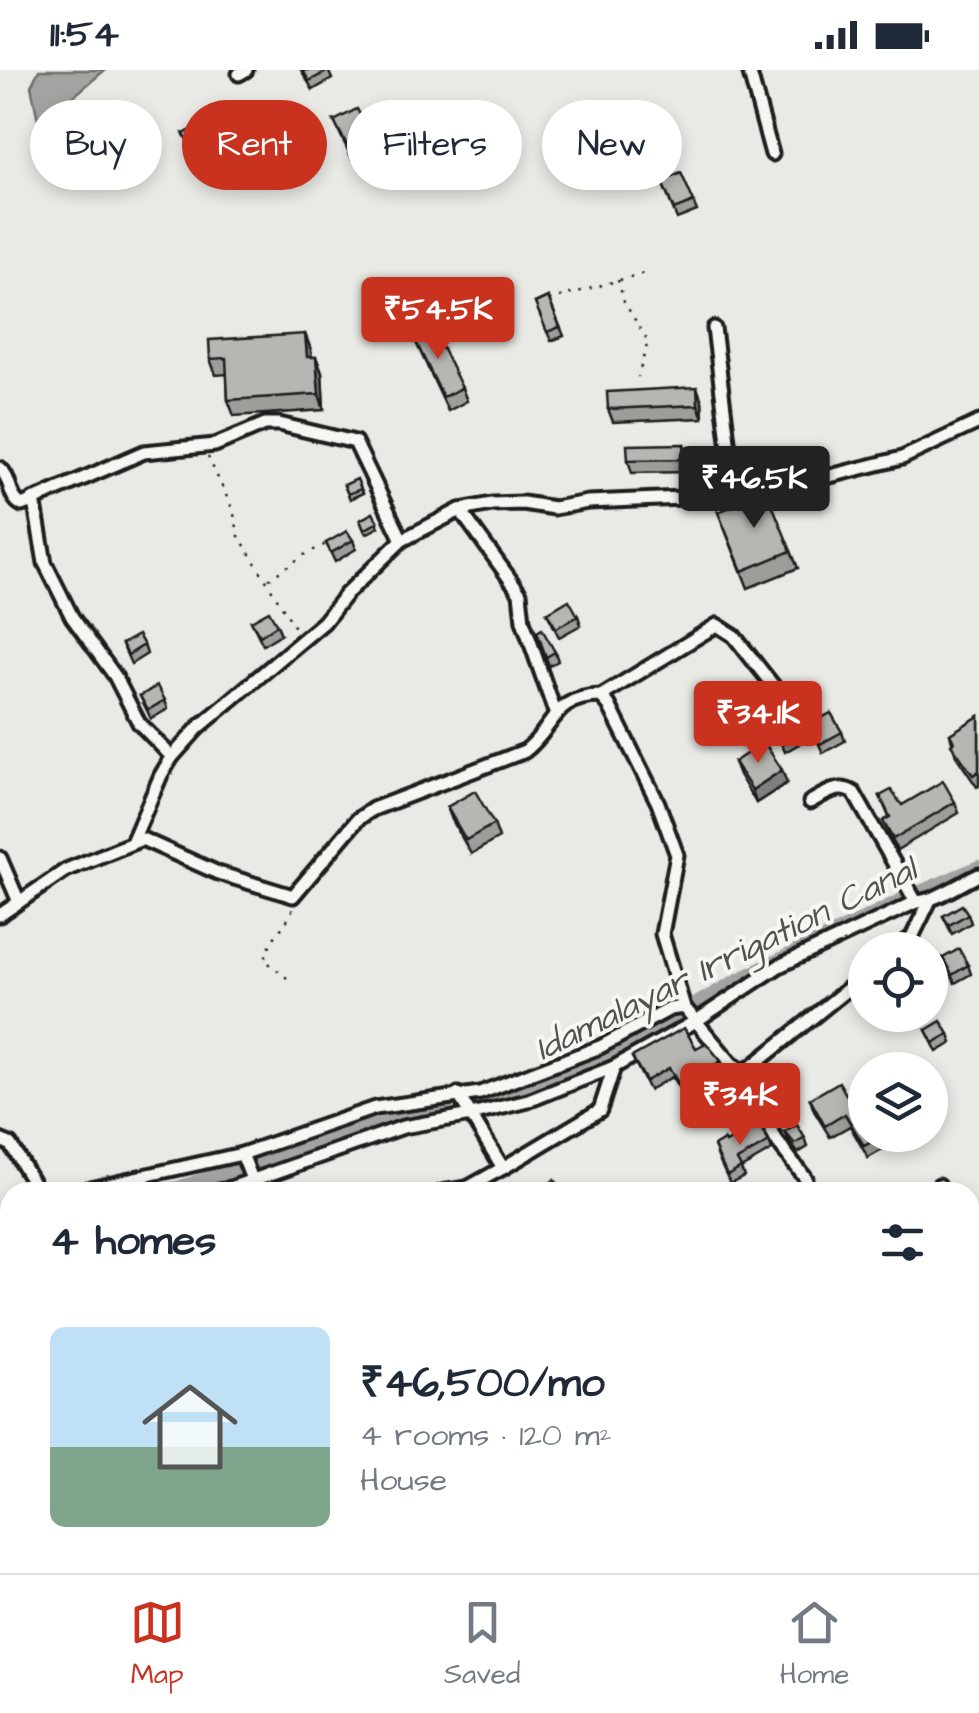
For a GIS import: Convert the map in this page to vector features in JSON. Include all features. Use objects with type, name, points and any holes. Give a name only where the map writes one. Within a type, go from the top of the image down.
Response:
[{"type":"street","points":[[750,70],[772,154]]},
{"type":"street","points":[[714,328],[734,489]]},
{"type":"street","points":[[134,840],[160,775],[198,728],[324,622],[346,594],[402,540],[460,510],[492,504],[554,508],[588,502],[707,497],[734,489],[774,490],[902,458],[979,422]]},
{"type":"street","points":[[0,468],[9,479],[17,503],[22,505],[144,452],[203,446],[230,440],[255,426],[280,424],[355,442],[402,540]]},
{"type":"street","points":[[34,499],[45,563],[72,618],[115,676],[139,723],[172,756]]},
{"type":"street","points":[[460,510],[520,592],[523,621],[556,715]]},
{"type":"street","points":[[0,915],[66,870],[134,840],[150,841],[218,873],[286,896],[299,893],[358,818],[525,751],[538,741],[546,722],[580,696],[600,696],[717,625],[734,636],[801,721]]},
{"type":"street","points":[[600,696],[609,705],[658,803],[678,854],[662,934],[684,1007],[742,1071],[776,1140],[804,1178]]},
{"type":"street","points":[[810,802],[836,788],[847,788],[854,794],[922,902],[913,932]]},
{"type":"street","points":[[0,858],[19,902]]},
{"type":"street","points":[[266,1182],[403,1127],[528,1101],[614,1066],[696,1021],[779,966],[979,875]]},
{"type":"street","points":[[742,1071],[848,988]]},
{"type":"street","points":[[117,1182],[242,1154],[375,1108],[480,1093],[600,1047],[670,1009],[684,1007]]},
{"type":"street","points":[[487,1182],[600,1110],[614,1066]]},
{"type":"street","points":[[458,1094],[504,1168]]},
{"type":"street","points":[[0,1140],[10,1144],[33,1182]]},
{"type":"street","points":[[242,1154],[252,1182]]},
{"type":"path","points":[[548,300],[648,272]]},
{"type":"path","points":[[618,280],[624,302],[648,341],[638,377]]},
{"type":"path","points":[[203,446],[233,510],[239,536],[303,640]]},
{"type":"path","points":[[266,580],[332,542]]},
{"type":"path","points":[[287,978],[265,960],[269,940],[288,920],[299,893]]},
{"type":"shaded area","points":[[39,70],[105,70],[69,100],[34,100],[31,86]]},
{"type":"building","points":[[303,70],[328,70],[328,71],[309,81]]},
{"type":"building","points":[[347,114],[347,145],[334,121]]},
{"type":"building","points":[[682,175],[694,202],[674,210],[665,190],[682,190]]},
{"type":"building","points":[[548,297],[560,327],[547,332],[535,303]]},
{"type":"building","points":[[432,327],[462,388],[443,397],[413,336]]},
{"type":"building","points":[[305,334],[307,357],[316,357],[319,394],[228,400],[226,358],[210,359],[209,340]]},
{"type":"building","points":[[697,387],[698,405],[608,409],[607,392]]},
{"type":"building","points":[[684,444],[685,459],[628,460],[627,445]]},
{"type":"building","points":[[357,479],[361,489],[348,494],[344,485]]},
{"type":"building","points":[[767,492],[791,551],[742,571],[718,512]]},
{"type":"building","points":[[373,513],[378,522],[364,530],[360,520]]},
{"type":"building","points":[[347,531],[353,540],[331,553],[326,543]]},
{"type":"building","points":[[569,600],[578,616],[556,628],[547,613]]},
{"type":"building","points":[[269,611],[277,625],[260,636],[251,621]]},
{"type":"building","points":[[542,629],[555,652],[546,657],[537,632]]},
{"type":"building","points":[[138,635],[144,645],[128,655],[122,644]]},
{"type":"building","points":[[157,686],[165,700],[148,710],[140,696]]},
{"type":"building","points":[[776,702],[797,737],[782,745],[766,707]]},
{"type":"building","points":[[831,713],[842,732],[820,744],[810,724]]},
{"type":"building","points":[[979,716],[979,771],[973,775],[951,744],[954,742],[950,734]]},
{"type":"building","points":[[764,742],[782,770],[752,790],[734,762]]},
{"type":"building","points":[[943,781],[955,802],[893,839],[883,821],[890,817],[880,796],[891,790],[902,805]]},
{"type":"building","points":[[475,791],[494,824],[466,840],[447,807]]},
{"type":"building","points":[[962,905],[968,914],[949,925],[943,916]]},
{"type":"building","points":[[959,949],[968,965],[952,975],[948,955]]},
{"type":"building","points":[[684,1028],[696,1048],[706,1043],[721,1061],[703,1072],[713,1090],[699,1097],[690,1080],[680,1086],[669,1068],[646,1081],[632,1057]]},
{"type":"building","points":[[927,1032],[948,1032],[949,1034],[933,1043]]},
{"type":"building","points":[[839,1082],[848,1098],[848,1119],[845,1114],[825,1126],[810,1099]]},
{"type":"building","points":[[759,1124],[769,1142],[737,1160],[741,1167],[727,1175],[714,1146]]},
{"type":"building","points":[[797,1125],[805,1138],[795,1144],[785,1132]]},
{"type":"waterway","name":"Idamalayar Irrigation Canal","points":[[197,1182],[369,1127],[483,1102],[590,1065],[736,981],[979,867]]}]
